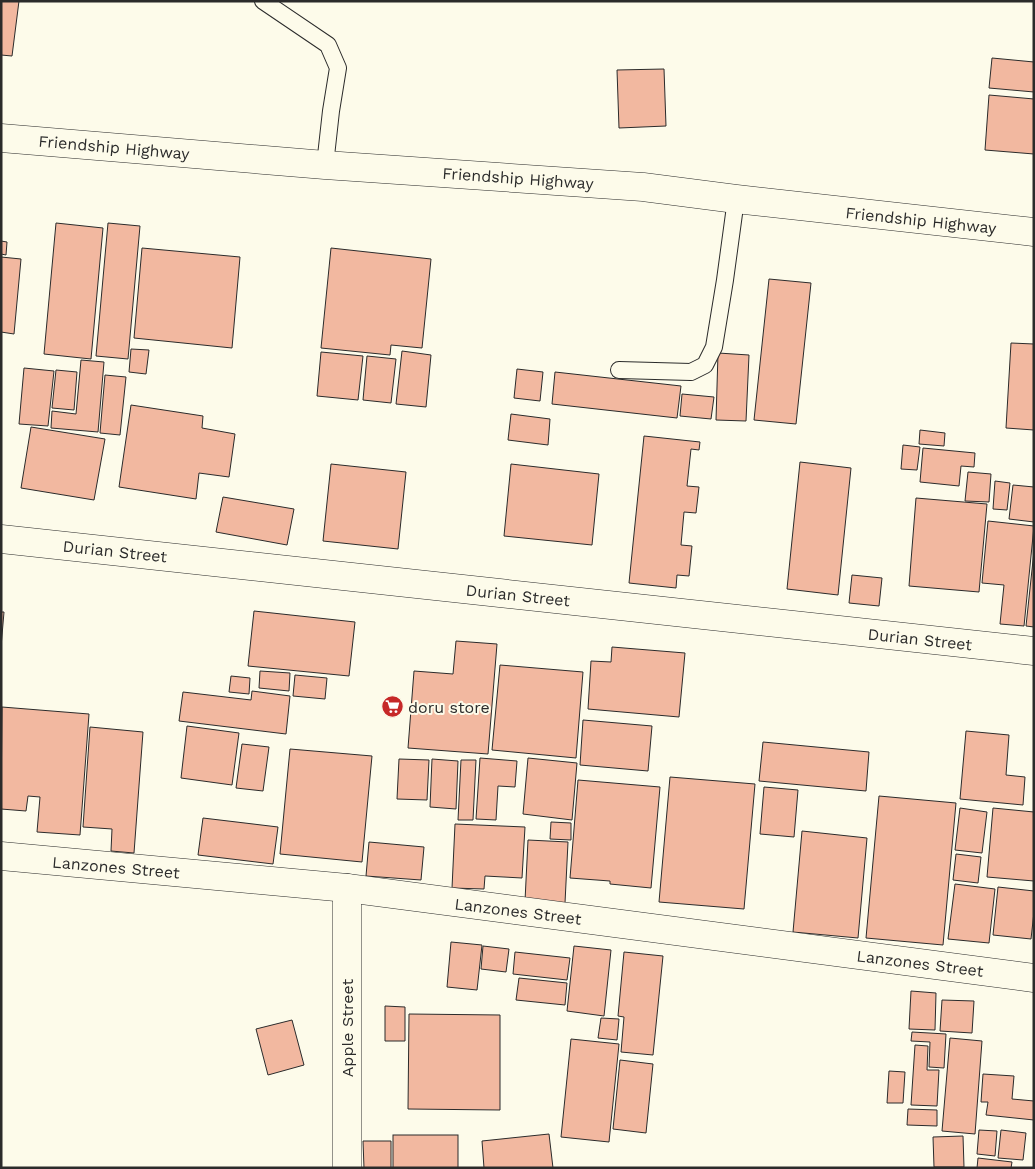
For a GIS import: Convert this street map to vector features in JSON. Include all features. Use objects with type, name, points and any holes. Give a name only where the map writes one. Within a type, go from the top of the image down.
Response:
[{"type":"street","name":"Friendship Highway","points":[[1,138],[325,165],[643,187],[736,200],[1034,232]]},
{"type":"street","name":"Durian Street","points":[[1,539],[1034,651]]},
{"type":"street","name":"Lanzones Street","points":[[1,856],[347,888],[1034,978]]},
{"type":"street","name":"Apple Street","points":[[347,888],[347,1168]]},
{"type":"lane","points":[[263,1],[328,45],[338,68],[325,165]]},
{"type":"lane","points":[[619,370],[691,372],[705,365],[714,347],[736,200]]},
{"type":"building","points":[[1,1],[19,1],[12,56],[1,55]]},
{"type":"building","points":[[992,58],[1034,62],[1034,92],[989,88]]},
{"type":"building","points":[[664,69],[666,126],[619,128],[617,70]]},
{"type":"building","points":[[989,95],[1034,99],[1034,154],[985,150]]},
{"type":"building","points":[[56,223],[103,228],[91,359],[44,354]]},
{"type":"building","points":[[108,223],[140,226],[128,359],[96,356]]},
{"type":"building","points":[[1,241],[7,242],[6,255],[1,254]]},
{"type":"building","points":[[142,248],[240,257],[232,348],[134,338]]},
{"type":"building","points":[[331,248],[431,259],[422,348],[391,345],[390,355],[321,348]]},
{"type":"building","points":[[1,257],[21,259],[14,334],[1,332]]},
{"type":"building","points":[[769,279],[811,283],[796,424],[754,420]]},
{"type":"building","points":[[1011,343],[1034,344],[1034,430],[1006,428]]},
{"type":"building","points":[[131,349],[149,350],[146,374],[129,372]]},
{"type":"building","points":[[402,351],[431,355],[426,407],[396,404]]},
{"type":"building","points":[[321,352],[363,356],[358,400],[317,396]]},
{"type":"building","points":[[718,353],[749,355],[746,421],[716,420]]},
{"type":"building","points":[[367,356],[396,359],[391,403],[363,400]]},
{"type":"building","points":[[81,360],[104,362],[98,432],[51,428],[52,411],[76,414]]},
{"type":"building","points":[[24,368],[54,371],[48,426],[19,424]]},
{"type":"building","points":[[517,369],[543,372],[540,401],[514,398]]},
{"type":"building","points":[[56,370],[77,372],[74,410],[52,408]]},
{"type":"building","points":[[555,372],[681,386],[677,418],[552,404]]},
{"type":"building","points":[[105,375],[126,377],[120,435],[100,433]]},
{"type":"building","points":[[682,394],[714,397],[711,419],[680,416]]},
{"type":"building","points":[[131,405],[203,416],[202,428],[235,434],[229,477],[199,473],[196,499],[119,487]]},
{"type":"building","points":[[511,414],[550,419],[548,445],[508,440]]},
{"type":"building","points":[[31,427],[105,439],[94,500],[21,488]]},
{"type":"building","points":[[920,430],[945,433],[944,446],[919,444]]},
{"type":"building","points":[[644,436],[700,442],[699,450],[691,449],[687,486],[699,487],[696,513],[684,512],[681,545],[692,546],[689,576],[677,575],[676,588],[629,583]]},
{"type":"building","points":[[903,445],[920,447],[917,470],[901,469]]},
{"type":"building","points":[[923,448],[975,453],[974,467],[961,466],[959,486],[920,482]]},
{"type":"building","points":[[800,462],[851,468],[838,595],[787,589]]},
{"type":"building","points":[[331,464],[406,472],[398,549],[323,541]]},
{"type":"building","points":[[511,464],[599,474],[592,545],[504,536]]},
{"type":"building","points":[[968,472],[991,474],[989,502],[965,501]]},
{"type":"building","points":[[995,481],[1010,483],[1007,510],[993,509]]},
{"type":"building","points":[[1013,485],[1034,487],[1034,522],[1009,519]]},
{"type":"building","points":[[223,497],[294,509],[287,545],[216,532]]},
{"type":"building","points":[[916,498],[987,504],[979,592],[909,586]]},
{"type":"building","points":[[988,521],[1034,526],[1024,626],[1000,624],[1004,585],[982,583]]},
{"type":"building","points":[[1034,551],[1034,627],[1026,626]]},
{"type":"building","points":[[852,575],[882,578],[879,606],[849,603]]},
{"type":"building","points":[[254,611],[355,622],[349,676],[248,666]]},
{"type":"building","points":[[1,612],[4,612],[1,647]]},
{"type":"building","points":[[456,641],[497,644],[488,754],[408,748],[414,671],[453,674]]},
{"type":"building","points":[[612,647],[685,653],[679,717],[588,709],[591,661],[611,662]]},
{"type":"building","points":[[500,665],[583,672],[576,758],[492,750]]},
{"type":"building","points":[[260,671],[290,673],[289,691],[259,688]]},
{"type":"building","points":[[295,675],[327,678],[325,699],[293,696]]},
{"type":"building","points":[[231,676],[250,678],[249,694],[229,692]]},
{"type":"building","points":[[252,691],[290,696],[286,734],[179,721],[183,692],[251,700]]},
{"type":"building","points":[[2,707],[89,714],[80,835],[37,832],[40,797],[28,796],[26,811],[1,809]]},
{"type":"building","points":[[583,720],[652,726],[648,771],[580,765]]},
{"type":"building","points":[[187,726],[239,733],[232,785],[181,778]]},
{"type":"building","points":[[90,727],[143,732],[134,853],[111,851],[112,829],[83,827]]},
{"type":"building","points":[[966,731],[1009,735],[1006,775],[1025,777],[1023,805],[960,799]]},
{"type":"building","points":[[763,742],[869,752],[866,791],[759,781]]},
{"type":"building","points":[[242,744],[269,747],[263,791],[236,788]]},
{"type":"building","points":[[290,749],[372,756],[362,862],[280,854]]},
{"type":"building","points":[[480,758],[517,761],[515,787],[498,786],[496,820],[476,819]]},
{"type":"building","points":[[528,758],[577,763],[572,820],[523,814]]},
{"type":"building","points":[[399,759],[429,760],[427,800],[397,799]]},
{"type":"building","points":[[432,759],[458,761],[456,809],[430,807]]},
{"type":"building","points":[[461,760],[476,760],[473,820],[458,820]]},
{"type":"building","points":[[670,777],[755,784],[744,909],[659,902]]},
{"type":"building","points":[[578,780],[660,787],[651,888],[610,884],[610,881],[570,878]]},
{"type":"building","points":[[764,787],[798,790],[794,837],[760,834]]},
{"type":"building","points":[[879,796],[956,803],[943,945],[866,938]]},
{"type":"building","points":[[960,808],[987,812],[982,853],[955,850]]},
{"type":"building","points":[[993,808],[1034,812],[1034,881],[987,877]]},
{"type":"building","points":[[203,818],[278,827],[273,864],[198,855]]},
{"type":"building","points":[[551,822],[571,823],[571,840],[550,839]]},
{"type":"building","points":[[455,824],[525,827],[522,878],[485,876],[484,889],[452,888]]},
{"type":"building","points":[[802,831],[867,838],[858,938],[793,932]]},
{"type":"building","points":[[528,840],[568,842],[565,903],[525,901]]},
{"type":"building","points":[[369,842],[424,847],[421,880],[366,876]]},
{"type":"building","points":[[956,854],[981,857],[978,883],[953,880]]},
{"type":"building","points":[[955,884],[995,889],[989,943],[948,939]]},
{"type":"building","points":[[998,887],[1034,891],[1031,939],[993,935]]},
{"type":"building","points":[[451,942],[482,945],[477,990],[447,987]]},
{"type":"building","points":[[483,946],[509,949],[506,972],[481,969]]},
{"type":"building","points":[[574,946],[611,950],[604,1016],[567,1011]]},
{"type":"building","points":[[515,952],[570,958],[567,980],[513,974]]},
{"type":"building","points":[[624,952],[663,956],[653,1055],[621,1052],[624,1017],[618,1016]]},
{"type":"building","points":[[519,978],[567,983],[565,1005],[516,1000]]},
{"type":"building","points":[[911,991],[936,993],[935,1030],[909,1029]]},
{"type":"building","points":[[942,1000],[974,1001],[972,1033],[940,1031]]},
{"type":"building","points":[[385,1006],[405,1007],[405,1041],[385,1041]]},
{"type":"building","points":[[409,1014],[500,1015],[500,1110],[408,1109]]},
{"type":"building","points":[[601,1018],[619,1019],[617,1040],[598,1038]]},
{"type":"building","points":[[292,1020],[304,1065],[268,1075],[256,1029]]},
{"type":"building","points":[[912,1032],[946,1034],[944,1068],[929,1067],[930,1042],[911,1041]]},
{"type":"building","points":[[950,1038],[982,1041],[975,1134],[942,1131]]},
{"type":"building","points":[[571,1039],[619,1044],[609,1142],[561,1137]]},
{"type":"building","points":[[915,1045],[928,1046],[927,1070],[939,1070],[937,1106],[911,1105]]},
{"type":"building","points":[[620,1060],[653,1064],[646,1133],[613,1129]]},
{"type":"building","points":[[889,1071],[905,1072],[903,1103],[887,1103]]},
{"type":"building","points":[[983,1074],[1014,1076],[1012,1099],[1034,1101],[1034,1120],[986,1115],[988,1102],[981,1102]]},
{"type":"building","points":[[908,1109],[937,1110],[937,1126],[907,1125]]},
{"type":"building","points":[[979,1130],[997,1131],[995,1156],[977,1154]]},
{"type":"building","points":[[1001,1130],[1026,1133],[1023,1160],[998,1158]]},
{"type":"building","points":[[549,1134],[553,1168],[484,1168],[482,1141]]},
{"type":"building","points":[[393,1135],[458,1135],[458,1168],[393,1168]]},
{"type":"building","points":[[963,1136],[964,1167],[934,1167],[933,1137]]},
{"type":"building","points":[[363,1141],[391,1141],[391,1168],[364,1168]]},
{"type":"building","points":[[978,1158],[1012,1162],[1011,1168],[977,1168]]},
{"type":"place","name":"doru store","points":[[392,707]]}]
